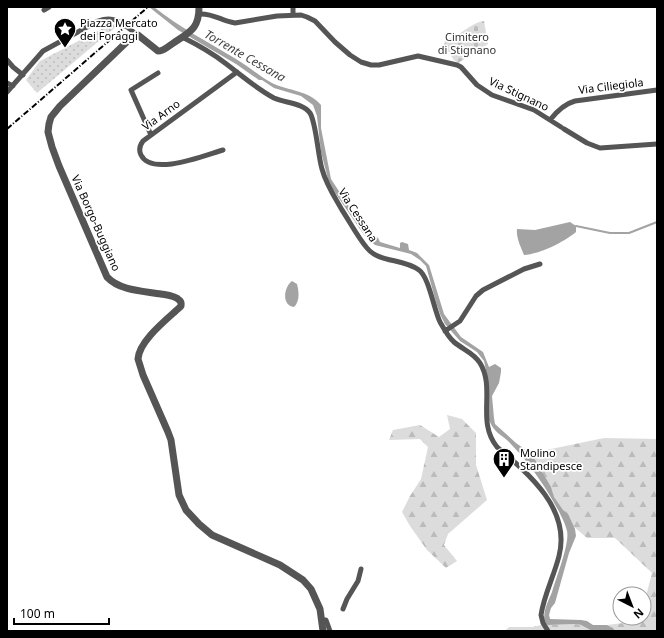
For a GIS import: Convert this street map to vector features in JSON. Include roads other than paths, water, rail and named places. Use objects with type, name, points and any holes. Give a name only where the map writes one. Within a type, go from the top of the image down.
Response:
[{"type":"street","points":[[293,7],[293,14]]},
{"type":"street","points":[[7,92],[43,51],[67,37],[105,19],[115,19],[156,50],[160,51],[184,38],[193,29],[196,24],[199,10]]},
{"type":"street","name":"Via Stignano","points":[[199,10],[235,23],[293,14],[307,17],[315,21],[335,42],[358,60],[371,65],[379,65],[418,56],[457,65],[461,67],[482,89],[492,95],[534,110],[587,143],[600,148],[657,144]]},
{"type":"street","name":"Via Borgo-Buggiano","points":[[136,34],[72,94],[52,117],[48,132],[52,147],[107,277],[120,286],[170,296],[179,299],[180,301],[181,306],[147,340],[139,352],[138,359],[143,375],[171,440],[177,487],[181,502],[191,516],[212,535],[280,565],[303,580],[311,589],[320,609],[322,620],[329,630]]},
{"type":"street","name":"Via Cessana","points":[[184,38],[217,57],[275,98],[298,106],[309,112],[313,118],[319,157],[326,183],[362,242],[372,254],[413,266],[420,271],[426,281],[439,320],[445,331],[454,342],[476,358],[482,366],[486,386],[486,425],[492,440],[497,447],[536,483],[553,507],[558,517],[561,535],[560,551],[541,615],[543,623],[548,631]]},
{"type":"street","points":[[7,60],[23,75]]},
{"type":"street","name":"Via Arno","points":[[223,150],[171,164],[155,164],[147,161],[140,152],[140,145],[143,140],[237,72]]},
{"type":"street","points":[[151,135],[131,90],[158,73]]},
{"type":"street","points":[[7,83],[13,86]]},
{"type":"street","name":"Via Ciliegiola","points":[[550,120],[559,109],[570,102],[657,90]]},
{"type":"street","points":[[445,331],[455,325],[462,318],[476,296],[483,290],[530,266],[540,264]]},
{"type":"street","points":[[343,609],[358,581],[361,569]]},
{"type":"waterway","points":[[576,226],[610,233],[629,233],[657,222]]},
{"type":"railway","points":[[7,129],[148,7]]},
{"type":"place","name":"Piazza Mercato dei Foraggi","points":[[65,48]]},
{"type":"place","name":"Molino Standipesce","points":[[504,478]]},
{"type":"park label","name":"Cimitero di Stignano","points":[[467,43]]},
{"type":"water label","name":"Torrente Cessana","points":[[245,56]]}]
